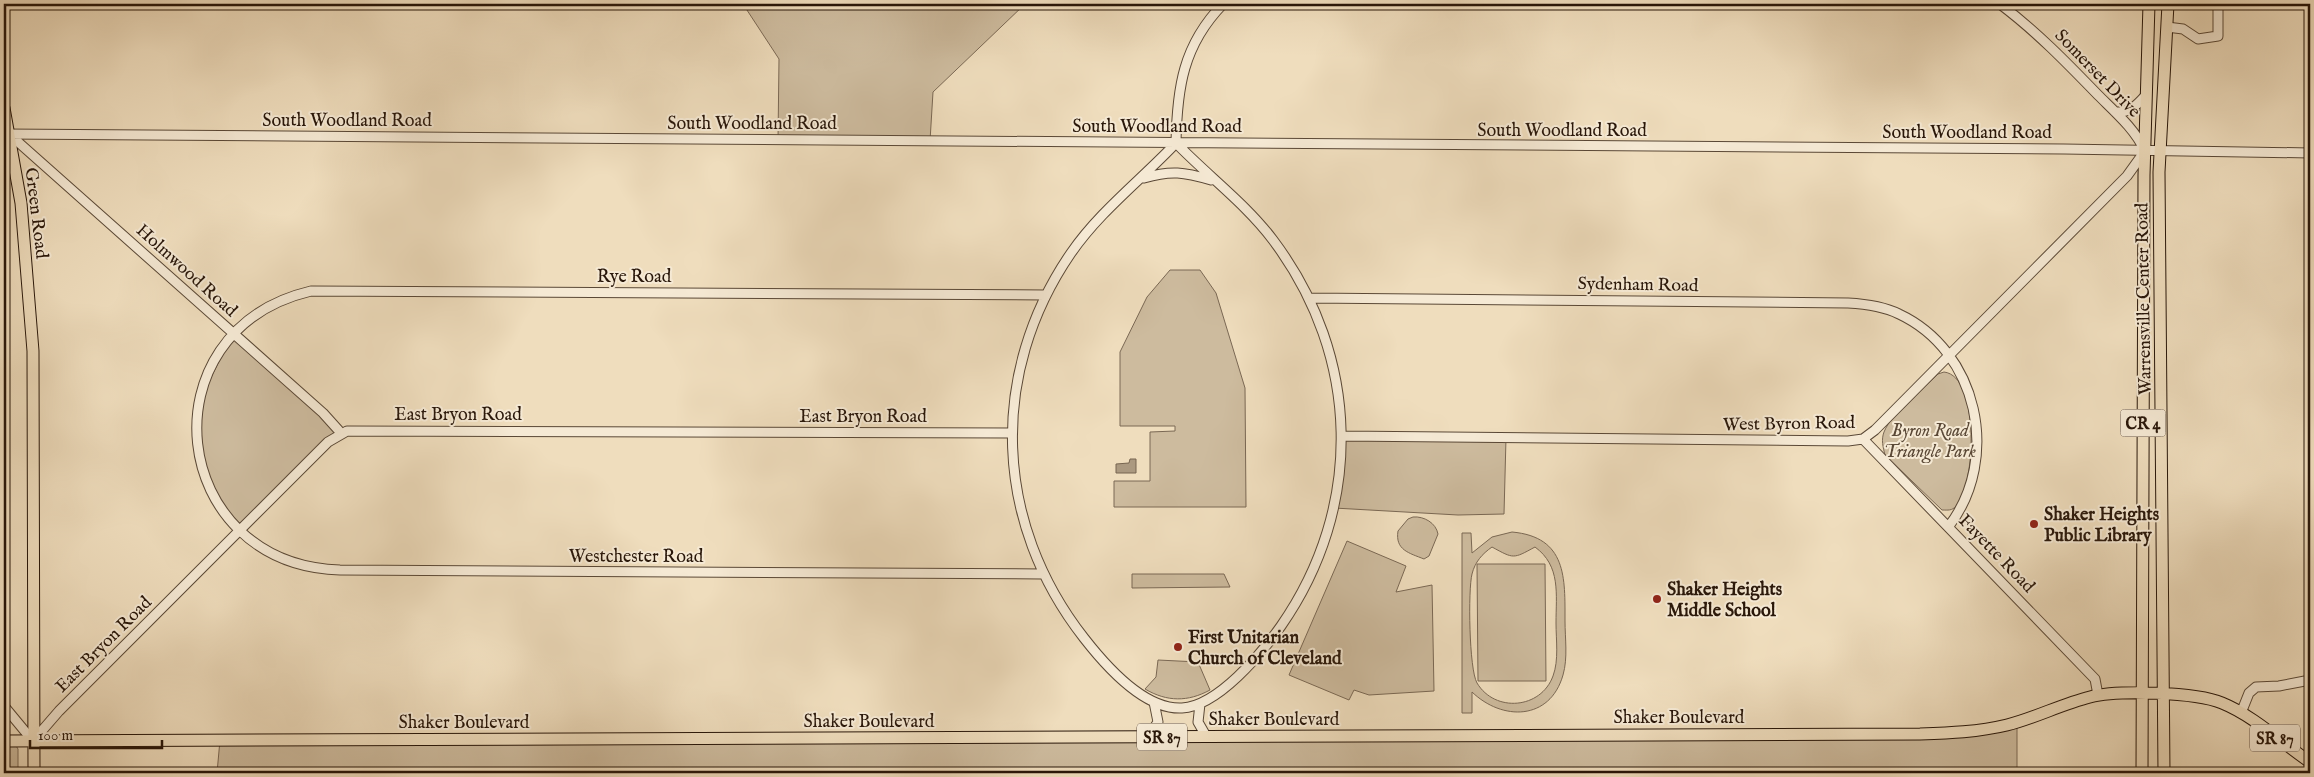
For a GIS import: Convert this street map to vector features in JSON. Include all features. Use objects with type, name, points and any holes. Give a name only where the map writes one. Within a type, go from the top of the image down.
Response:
[{"type":"main road","name":"Warrensville Center Road","points":[[2142,773],[2145,151],[2149,4]]},
{"type":"main road","name":"Warrensville Center Road","points":[[2164,773],[2160,151],[2168,4]]},
{"type":"main road","name":"Green Road","points":[[4,108],[5,136],[21,203],[34,351],[34,773]]},
{"type":"main road","name":"Shaker Boulevard","points":[[4,741],[1947,733],[2005,725],[2098,695],[2143,694],[2214,700],[2240,713],[2310,762]]},
{"type":"street","points":[[1176,143],[1258,221],[1286,259],[1310,298],[1332,361],[1340,406],[1342,436],[1340,474],[1334,508],[1310,579],[1269,642],[1231,682],[1200,704],[1176,708],[1154,702],[1121,678],[1092,648],[1060,605],[1042,574],[1021,509],[1013,465],[1012,433],[1015,394],[1023,357],[1046,295],[1070,254],[1096,221],[1142,179],[1176,143],[1178,94],[1186,62],[1203,27],[1222,4]]},
{"type":"street","name":"Somerset Drive","points":[[2000,4],[2028,24],[2114,112],[2139,140],[2145,151]]},
{"type":"street","points":[[2167,27],[2183,29],[2198,39],[2218,36],[2218,4]]},
{"type":"street","points":[[2114,112],[2127,112],[2146,96]]},
{"type":"street","name":"South Woodland Road","points":[[5,136],[1176,143],[2160,151],[2310,154]]},
{"type":"street","name":"Holmwood Road","points":[[5,136],[234,333],[323,413],[341,433]]},
{"type":"street","name":"West Byron Road","points":[[1342,436],[1848,441],[1863,438],[1875,430],[2127,176],[2145,151]]},
{"type":"street","points":[[1142,179],[1160,173],[1182,172],[1214,181]]},
{"type":"street","name":"Rye Road","points":[[239,530],[223,513],[212,494],[198,457],[196,436],[197,413],[203,382],[216,355],[234,333],[256,314],[276,303],[300,294],[323,290],[1046,295]]},
{"type":"street","name":"Sydenham Road","points":[[1310,298],[1863,304],[1887,309],[1909,319],[1929,333],[1949,355],[1963,378],[1972,400],[1977,446],[1972,483],[1961,508],[1949,526]]},
{"type":"street","name":"East Bryon Road","points":[[33,741],[59,711],[239,530],[328,442],[341,433],[362,430],[1012,433]]},
{"type":"street","name":"Fayette Road","points":[[1863,438],[2095,679],[2098,695]]},
{"type":"street","name":"Westchester Road","points":[[239,530],[272,554],[296,563],[329,570],[1042,574]]},
{"type":"street","points":[[2240,713],[2249,693],[2256,687],[2290,685],[2310,680]]},
{"type":"street","points":[[1148,737],[1158,722],[1154,702]]},
{"type":"street","points":[[1200,704],[1198,722],[1206,736]]},
{"type":"street","points":[[4,706],[33,741]]},
{"type":"green space","points":[[743,4],[1025,4],[933,92],[930,141],[778,140],[779,59]]},
{"type":"green space","points":[[1170,270],[1200,270],[1216,293],[1245,388],[1246,507],[1114,507],[1114,481],[1150,481],[1150,432],[1175,431],[1175,426],[1120,426],[1120,352],[1147,297]]},
{"type":"green space","points":[[234,333],[341,433],[239,531],[202,468],[198,402]]},
{"type":"green space","name":"Byron Road Triangle Park","points":[[1944,372],[1956,378],[1964,392],[1969,411],[1971,433],[1968,477],[1963,494],[1956,506],[1948,510],[1942,510],[1885,455],[1882,441],[1888,424],[1901,409],[1938,374]]},
{"type":"green space","points":[[1342,436],[1506,438],[1504,514],[1458,515],[1334,508]]},
{"type":"green space","points":[[1413,517],[1429,521],[1437,530],[1438,534],[1429,556],[1424,559],[1404,550],[1399,543],[1398,531],[1408,519]]},
{"type":"green space","points":[[1512,532],[1530,535],[1543,542],[1553,551],[1563,575],[1565,668],[1557,690],[1548,701],[1536,708],[1524,712],[1497,708],[1472,692],[1472,713],[1462,713],[1462,533],[1471,533],[1472,553],[1492,537]],"holes":[[[1492,547],[1514,556],[1535,547],[1549,563],[1555,581],[1557,650],[1555,670],[1547,687],[1539,695],[1528,701],[1517,703],[1506,703],[1485,693],[1477,683],[1472,662],[1470,612],[1472,574],[1482,555]]]},
{"type":"green space","points":[[1347,541],[1406,566],[1396,592],[1432,585],[1434,691],[1369,695],[1354,690],[1349,700],[1289,675]]},
{"type":"green space","points":[[1477,564],[1545,564],[1546,681],[1478,681]]},
{"type":"green space","points":[[1132,574],[1224,574],[1230,587],[1132,588]]},
{"type":"green space","points":[[1158,660],[1198,662],[1210,690],[1194,697],[1178,699],[1161,696],[1145,689],[1156,677]]},
{"type":"green space","points":[[2017,722],[2017,773],[217,773],[220,740],[1920,734]]},
{"type":"green space","points":[[4,741],[13,741],[18,749],[18,773],[4,773]]},
{"type":"shaded area","points":[[1130,459],[1136,459],[1136,473],[1116,473],[1116,464],[1129,463]]},
{"type":"place","name":"Shaker Heights Public Library","points":[[2034,524]]},
{"type":"place","name":"Shaker Heights Middle School","points":[[1657,599]]},
{"type":"place","name":"First Unitarian Church of Cleveland","points":[[1178,647]]}]
